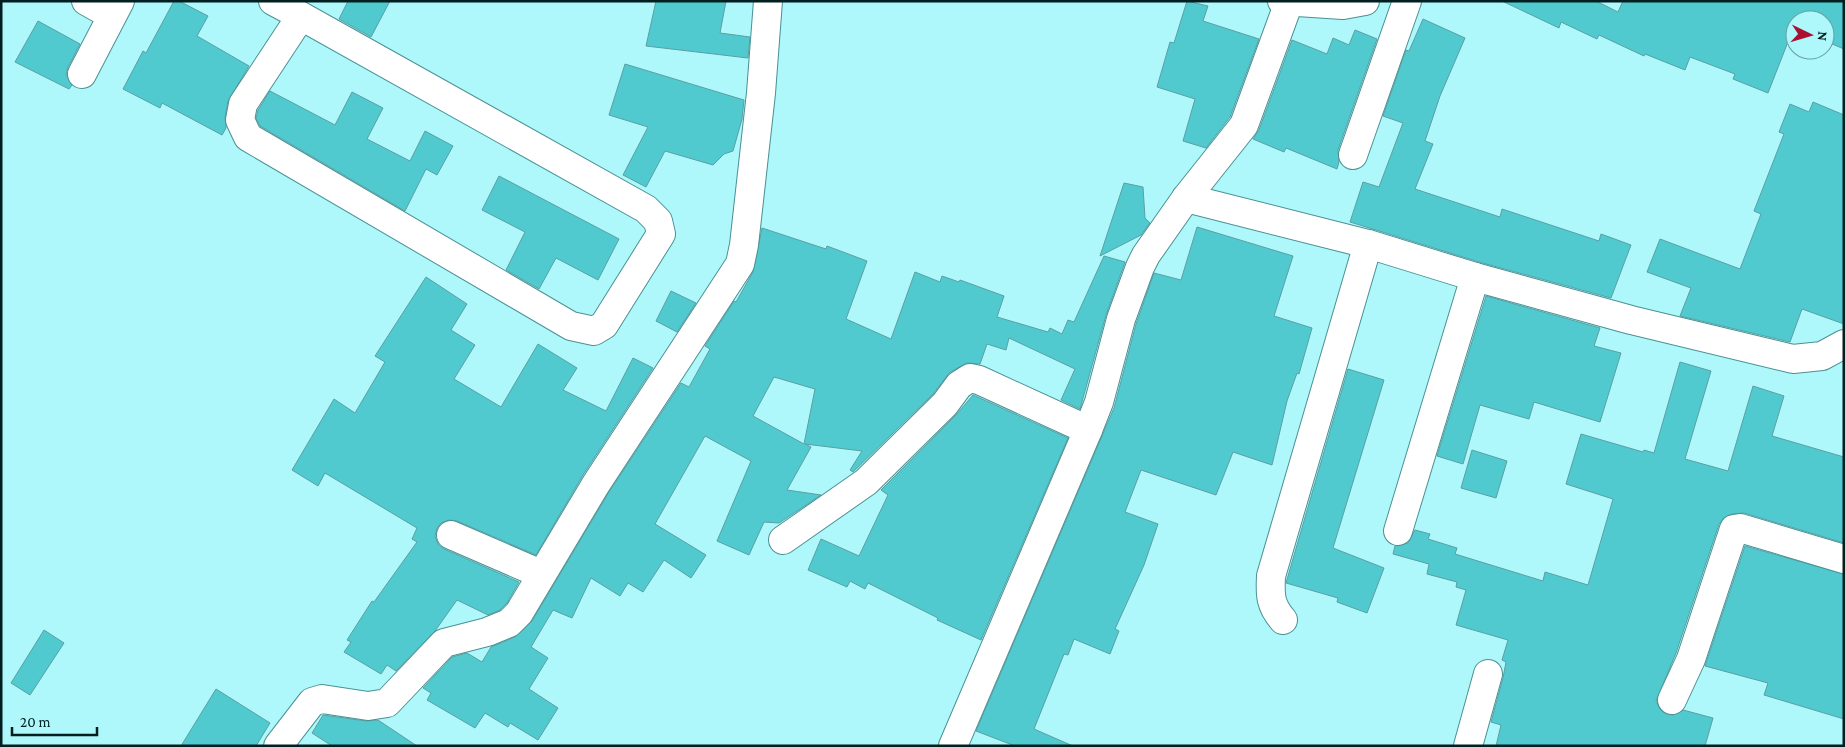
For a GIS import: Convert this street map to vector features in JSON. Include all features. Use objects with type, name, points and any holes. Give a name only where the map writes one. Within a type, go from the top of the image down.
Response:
[{"type":"street","points":[[82,74],[116,8],[86,1]]},
{"type":"street","points":[[273,1],[301,16],[646,209],[658,221],[661,234],[604,325],[594,331],[571,326],[248,137],[240,120],[243,104],[301,16]]},
{"type":"street","points":[[278,746],[312,702],[316,700],[368,706],[387,703],[444,643],[487,632],[514,620],[596,484],[740,264],[744,245],[760,102],[768,1]]},
{"type":"street","points":[[954,746],[1099,402],[1121,319],[1146,254],[1186,198],[1244,125],[1286,2],[1343,5],[1365,1]]},
{"type":"street","points":[[1353,155],[1407,1]]},
{"type":"street","points":[[1186,198],[1368,244],[1475,277],[1630,320],[1793,359],[1822,356],[1844,344]]},
{"type":"street","points":[[1283,620],[1274,609],[1270,600],[1271,576],[1368,244]]},
{"type":"street","points":[[1398,531],[1475,277]]},
{"type":"street","points":[[783,540],[866,482],[945,404],[959,385],[970,378],[979,380],[1088,430]]},
{"type":"street","points":[[1672,700],[1691,659],[1734,529],[1740,528],[1844,559]]},
{"type":"street","points":[[451,535],[542,574]]},
{"type":"street","points":[[1468,746],[1488,674]]},
{"type":"building","points":[[174,1],[179,1],[208,16],[197,36],[249,66],[228,101],[225,117],[226,128],[222,135],[162,103],[160,108],[123,89],[143,51],[146,53]]},
{"type":"building","points":[[348,1],[390,1],[371,37],[339,19]]},
{"type":"building","points":[[656,1],[726,1],[720,33],[750,37],[748,58],[646,46]]},
{"type":"building","points":[[1187,1],[1208,6],[1203,21],[1259,39],[1230,117],[1206,148],[1183,141],[1195,99],[1157,87],[1170,42],[1174,43]]},
{"type":"building","points":[[1502,1],[1596,1],[1618,12],[1623,1],[1844,1],[1844,49],[1835,45],[1835,10],[1785,10],[1785,49],[1768,93],[1733,79],[1735,74],[1690,57],[1685,70],[1645,54],[1644,56],[1599,35],[1597,39],[1561,22],[1559,28]]},
{"type":"building","points":[[1423,19],[1465,38],[1440,96],[1425,141],[1433,144],[1415,189],[1500,217],[1502,209],[1599,241],[1601,234],[1631,245],[1611,298],[1479,262],[1350,222],[1363,182],[1379,187],[1403,123],[1383,116],[1406,50],[1409,51]]},
{"type":"building","points":[[38,21],[80,44],[66,75],[72,85],[69,89],[15,62]]},
{"type":"building","points":[[1355,30],[1377,39],[1338,150],[1339,162],[1337,169],[1286,148],[1284,152],[1253,139],[1259,130],[1292,40],[1327,54],[1333,38],[1349,45]]},
{"type":"building","points":[[625,64],[744,100],[742,119],[733,151],[724,154],[713,165],[665,151],[646,187],[623,175],[648,127],[609,115]]},
{"type":"building","points":[[270,91],[335,125],[352,92],[383,108],[367,139],[410,161],[425,131],[453,146],[437,175],[426,169],[405,211],[260,126],[256,118],[258,110]]},
{"type":"building","points":[[1813,102],[1844,115],[1844,324],[1802,309],[1790,342],[1680,316],[1691,288],[1647,272],[1660,239],[1740,269],[1761,214],[1754,211],[1784,134],[1779,132],[1790,104],[1809,112]]},
{"type":"building","points":[[499,176],[619,239],[598,280],[556,258],[539,289],[506,270],[525,232],[482,210]]},
{"type":"building","points":[[1124,183],[1143,187],[1145,218],[1150,223],[1141,235],[1100,256]]},
{"type":"building","points":[[1197,227],[1293,256],[1274,316],[1312,328],[1299,374],[1297,373],[1287,401],[1272,465],[1233,452],[1216,495],[1141,470],[1125,512],[1158,524],[1144,565],[1115,629],[1119,631],[1110,654],[1074,639],[1068,655],[1064,654],[1034,729],[1073,746],[1015,746],[976,731],[1114,408],[1136,324],[1154,273],[1181,280]]},
{"type":"building","points":[[762,228],[826,249],[827,246],[867,261],[846,319],[891,339],[915,272],[940,282],[942,276],[959,282],[960,280],[1004,296],[997,317],[1048,332],[1050,328],[1062,334],[1068,320],[1074,322],[1104,256],[1125,262],[1106,315],[1080,409],[1061,400],[1075,369],[1009,338],[1006,350],[987,344],[980,364],[967,363],[950,372],[933,394],[853,472],[850,470],[862,451],[805,444],[811,447],[787,490],[821,495],[779,523],[764,522],[749,555],[717,541],[751,461],[705,436],[655,524],[706,555],[691,578],[664,560],[643,592],[628,583],[620,596],[591,578],[572,618],[553,610],[531,647],[548,658],[529,689],[558,708],[538,740],[510,723],[508,727],[485,713],[475,728],[427,700],[431,693],[423,688],[452,657],[467,653],[482,662],[491,647],[515,637],[532,621],[609,492],[681,383],[689,387],[710,349],[705,346],[734,301],[736,302],[753,272]],"holes":[[[774,377],[815,389],[804,444],[753,416]]]},
{"type":"building","points":[[426,277],[467,304],[451,330],[475,345],[454,379],[501,407],[538,344],[577,368],[563,390],[606,411],[633,358],[653,368],[583,475],[536,555],[457,521],[449,520],[441,523],[437,528],[435,536],[438,544],[444,549],[519,582],[507,603],[500,610],[488,615],[457,600],[435,631],[396,671],[387,665],[381,674],[344,652],[351,642],[347,640],[372,601],[374,602],[417,542],[412,539],[417,528],[325,473],[318,486],[292,470],[334,399],[355,413],[385,362],[375,356]]},
{"type":"building","points":[[671,291],[696,303],[677,332],[656,321]]},
{"type":"building","points":[[1486,296],[1600,328],[1594,346],[1621,353],[1600,422],[1534,402],[1529,419],[1480,405],[1463,464],[1437,456]]},
{"type":"building","points":[[1680,362],[1711,371],[1685,459],[1728,471],[1753,386],[1784,396],[1772,436],[1844,457],[1844,543],[1744,513],[1731,514],[1719,524],[1676,653],[1656,701],[1660,709],[1666,714],[1674,715],[1683,710],[1713,718],[1705,746],[1496,746],[1501,725],[1491,722],[1503,678],[1506,662],[1502,660],[1508,640],[1456,625],[1466,590],[1456,587],[1457,582],[1427,574],[1429,564],[1393,554],[1395,546],[1408,543],[1415,530],[1430,534],[1428,539],[1457,548],[1455,554],[1543,581],[1545,572],[1588,585],[1613,499],[1566,484],[1581,434],[1643,452],[1644,450],[1654,453]]},
{"type":"building","points":[[1348,369],[1384,380],[1333,548],[1384,568],[1367,613],[1337,602],[1338,598],[1286,583]]},
{"type":"building","points":[[973,395],[1068,438],[981,640],[937,620],[938,618],[868,583],[865,589],[850,581],[847,587],[808,570],[821,539],[859,556],[888,495],[881,490],[956,415]]},
{"type":"building","points":[[1472,450],[1507,461],[1496,498],[1461,488]]},
{"type":"building","points":[[1745,546],[1844,574],[1844,719],[1764,695],[1768,683],[1705,666]]},
{"type":"building","points":[[44,630],[64,643],[30,695],[11,683]]},
{"type":"building","points":[[216,689],[270,723],[256,746],[181,746]]},
{"type":"building","points":[[323,715],[366,721],[378,720],[417,746],[332,746],[312,733]]}]
